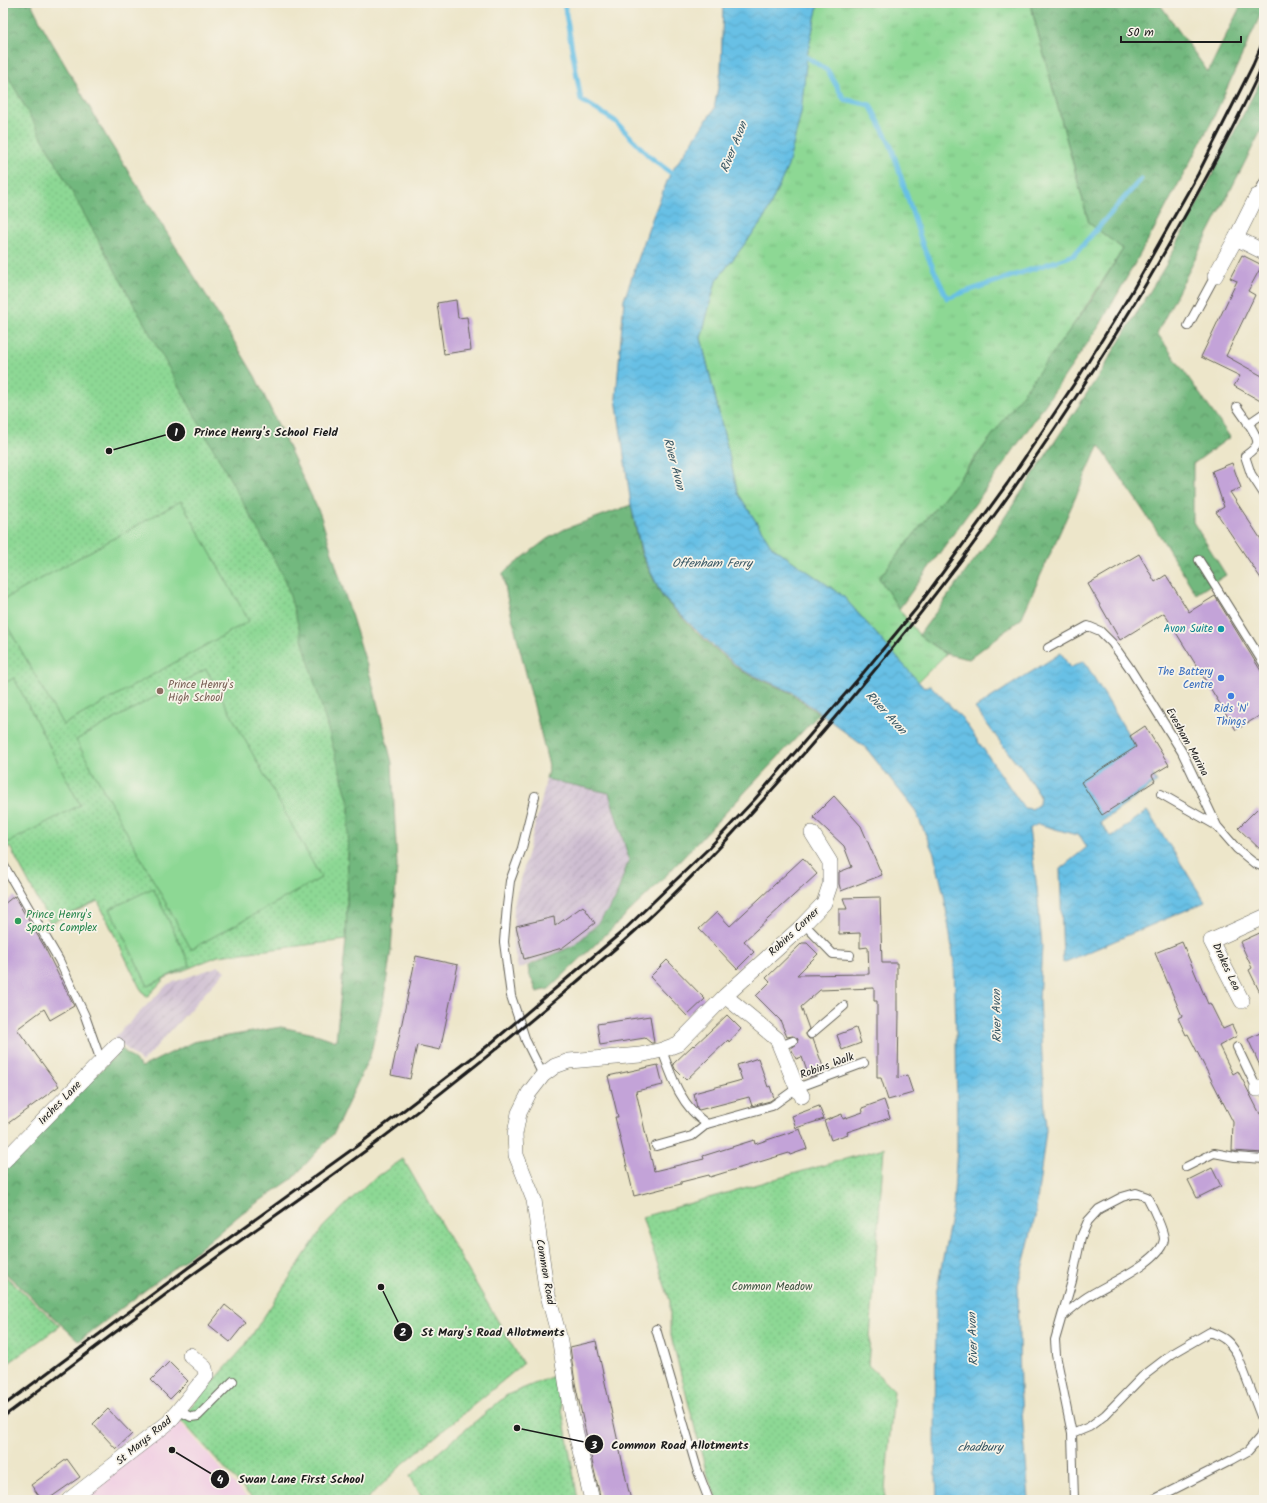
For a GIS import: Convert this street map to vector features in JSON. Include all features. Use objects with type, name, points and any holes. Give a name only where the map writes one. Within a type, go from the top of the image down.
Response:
[{"type":"street","points":[[1215,276],[1257,196]]},
{"type":"street","points":[[1236,238],[1264,252]]},
{"type":"street","name":"Robins Corner","points":[[543,1075],[555,1066],[569,1061],[640,1055],[662,1050],[678,1044],[726,996],[804,924],[824,903],[830,885],[830,862],[812,833]]},
{"type":"street","name":"Drakes Lea","points":[[1242,1001],[1211,941],[1264,917]]},
{"type":"street","points":[[726,996],[777,1039],[786,1043],[800,1092]]},
{"type":"street","name":"Inches Lane","points":[[3,1161],[117,1045]]},
{"type":"street","name":"Common Road","points":[[543,1075],[529,1093],[519,1113],[514,1134],[516,1155],[534,1200],[546,1288],[559,1336],[571,1413],[592,1500]]},
{"type":"street","name":"St Marys Road","points":[[69,1500],[140,1446],[169,1422],[179,1411],[206,1376],[205,1368],[190,1355]]},
{"type":"lane","points":[[1257,196],[1264,182]]},
{"type":"lane","points":[[1188,326],[1215,276]]},
{"type":"lane","points":[[1237,407],[1256,436],[1257,443],[1254,449],[1245,456],[1251,474],[1264,494]]},
{"type":"lane","points":[[1248,424],[1264,413]]},
{"type":"lane","points":[[1199,560],[1264,664]]},
{"type":"lane","name":"Evesham Marina","points":[[1048,648],[1088,626],[1100,631],[1108,639],[1129,667],[1182,752],[1217,826],[1237,849],[1254,862],[1264,867]]},
{"type":"lane","points":[[1161,794],[1217,826]]},
{"type":"lane","points":[[535,796],[522,848],[510,881],[506,906],[504,942],[511,996],[526,1041],[543,1075]]},
{"type":"lane","points":[[3,864],[59,960],[85,1016],[101,1061]]},
{"type":"lane","points":[[804,924],[833,954],[850,955]]},
{"type":"lane","points":[[811,1034],[844,1006]]},
{"type":"lane","points":[[1237,1047],[1260,1087]]},
{"type":"lane","points":[[656,1146],[692,1136],[707,1124],[695,1116],[674,1084],[662,1050]]},
{"type":"lane","name":"Robins Walk","points":[[707,1124],[772,1106],[864,1063]]},
{"type":"lane","points":[[1186,1167],[1214,1153],[1235,1157],[1264,1159]]},
{"type":"lane","points":[[1063,1316],[1084,1299],[1150,1261],[1160,1248],[1164,1239],[1153,1208],[1147,1197],[1136,1193],[1122,1197],[1099,1209],[1088,1220],[1081,1237],[1072,1281],[1056,1340],[1056,1356],[1072,1434],[1074,1500]]},
{"type":"lane","points":[[656,1329],[697,1469],[709,1500]]},
{"type":"lane","points":[[1072,1434],[1089,1427],[1105,1415],[1142,1377],[1178,1350],[1210,1332],[1222,1337],[1231,1344],[1237,1354],[1264,1424],[1260,1437],[1248,1451],[1153,1500]]},
{"type":"lane","points":[[179,1411],[191,1417],[198,1416],[233,1381]]},
{"type":"shaded area","points":[[546,779],[609,793],[629,859],[615,900],[598,924],[575,945],[518,969],[513,944],[514,904]]},
{"type":"shaded area","points":[[219,966],[225,971],[142,1062],[114,1038],[168,984]]},
{"type":"shaded area","points":[[179,1421],[249,1500],[72,1500]]},
{"type":"green space","points":[[3,3],[31,3],[43,27],[109,141],[203,290],[255,376],[320,514],[372,682],[392,763],[397,866],[391,950],[384,997],[370,1056],[334,1133],[292,1179],[242,1213],[200,1248],[79,1341],[3,1271],[3,1169],[122,1049],[142,1067],[193,1042],[281,1027],[319,1035],[336,1041],[346,940],[349,803],[144,324],[3,67]]},
{"type":"green space","points":[[818,3],[1030,3],[1089,223],[1123,249],[1067,334],[1037,376],[975,458],[879,578],[899,609],[919,635],[946,654],[918,682],[842,595],[772,547],[738,493],[701,338],[716,281],[764,219],[807,56]]},
{"type":"green space","points":[[1030,3],[1159,3],[1208,72],[1242,3],[1264,3],[1264,7],[1212,121],[1157,224],[1100,325],[1006,461],[899,609],[879,578],[974,460],[1093,298],[1123,249],[1089,223]]},
{"type":"green space","name":"Prince Henry's High School","points":[[3,67],[285,579],[349,803],[346,940],[218,956],[165,978],[147,997],[140,988],[98,901],[50,923],[10,847],[3,848]]},
{"type":"green space","points":[[1264,74],[1264,125],[1157,333],[1230,437],[1193,464],[1193,522],[1226,575],[1196,594],[1157,531],[1099,445],[1021,619],[969,659],[946,654],[919,635],[993,535],[1097,378],[1166,265]]},
{"type":"green space","points":[[181,501],[249,621],[63,725],[3,618],[3,600]]},
{"type":"green space","points":[[631,505],[641,554],[663,598],[699,635],[741,671],[791,693],[819,714],[657,885],[549,989],[537,992],[529,973],[528,966],[575,945],[598,924],[615,900],[629,859],[609,793],[546,779],[549,766],[507,597],[503,573],[547,539],[565,529]]},
{"type":"green space","points":[[206,669],[321,878],[191,949],[76,740]]},
{"type":"green space","points":[[14,678],[80,805],[7,843],[3,835],[3,684]]},
{"type":"green space","points":[[153,888],[190,965],[148,986],[110,909]]},
{"type":"green space","name":"Common Meadow","points":[[884,1148],[868,1365],[894,1390],[884,1500],[717,1500],[706,1471],[670,1332],[670,1301],[642,1217]]},
{"type":"green space","points":[[403,1159],[523,1364],[405,1462],[366,1500],[254,1500],[180,1419],[244,1347],[323,1227],[368,1183]]},
{"type":"green space","points":[[3,1274],[60,1326],[3,1367]]},
{"type":"green space","points":[[556,1375],[578,1500],[424,1500],[410,1476],[507,1395]]},
{"type":"water","name":"Offenham Ferry","points":[[723,3],[818,3],[807,56],[801,113],[788,166],[764,219],[716,281],[701,338],[738,493],[772,547],[842,595],[924,688],[930,685],[962,718],[1024,808],[1032,809],[1039,804],[1040,796],[1018,762],[1016,763],[975,708],[1061,653],[1070,668],[1084,661],[1157,782],[1100,823],[1111,837],[1147,811],[1205,902],[1063,963],[1060,869],[1087,847],[1080,836],[1038,824],[1029,829],[1037,888],[1042,946],[1039,1000],[1046,1130],[1035,1217],[1018,1285],[1020,1387],[1029,1500],[937,1500],[935,1446],[936,1294],[953,1207],[957,1148],[954,963],[944,895],[934,854],[915,810],[866,748],[792,692],[742,670],[700,634],[663,597],[642,554],[631,505],[616,398],[624,300],[652,219],[670,174],[714,109],[721,71]]},
{"type":"building","points":[[1242,255],[1262,265],[1248,291],[1255,295],[1226,356],[1264,377],[1264,403],[1234,386],[1240,376],[1201,357],[1237,281],[1230,278]]},
{"type":"building","points":[[456,300],[458,318],[467,317],[471,350],[444,354],[437,303]]},
{"type":"building","points":[[1232,463],[1241,488],[1230,492],[1264,544],[1264,583],[1216,512],[1224,507],[1212,471]]},
{"type":"building","points":[[1139,554],[1155,582],[1166,575],[1189,612],[1215,596],[1264,676],[1264,713],[1236,730],[1164,613],[1120,640],[1088,584]]},
{"type":"building","points":[[1145,726],[1169,765],[1152,775],[1155,781],[1102,815],[1081,782],[1136,747],[1130,736]]},
{"type":"building","points":[[834,796],[861,826],[882,875],[841,891],[839,884],[839,872],[852,867],[844,846],[813,817]]},
{"type":"building","points":[[1257,809],[1264,816],[1264,853],[1238,828]]},
{"type":"building","points":[[803,858],[817,874],[744,941],[754,952],[737,969],[699,929],[717,912],[730,926]]},
{"type":"building","points":[[14,896],[44,946],[74,1006],[50,1020],[44,1009],[17,1029],[59,1086],[3,1127],[3,905]]},
{"type":"building","points":[[880,897],[882,963],[897,963],[897,1011],[899,1011],[898,1078],[907,1075],[913,1093],[888,1100],[881,1078],[877,1078],[877,1001],[874,1001],[874,988],[820,990],[801,1007],[809,1029],[806,1032],[806,1035],[809,1039],[813,1039],[825,1072],[809,1077],[802,1057],[796,1059],[791,1048],[797,1044],[798,1039],[793,1036],[787,1037],[780,1020],[756,996],[770,982],[766,978],[802,943],[807,943],[818,954],[797,975],[869,974],[868,947],[860,948],[860,933],[839,934],[839,909],[847,909],[843,898]]},
{"type":"building","points":[[583,906],[595,923],[562,948],[524,959],[516,926],[554,917],[555,926]]},
{"type":"building","points":[[1264,931],[1264,1001],[1249,970],[1252,968],[1240,942]]},
{"type":"building","points":[[1182,942],[1208,1004],[1210,1003],[1223,1029],[1232,1025],[1237,1036],[1219,1046],[1233,1074],[1238,1071],[1260,1114],[1264,1115],[1264,1153],[1232,1151],[1233,1122],[1188,1034],[1186,1035],[1178,1018],[1182,1016],[1155,953]]},
{"type":"building","points":[[416,956],[458,965],[440,1050],[417,1045],[410,1079],[391,1075]]},
{"type":"building","points":[[667,960],[705,999],[687,1016],[650,977]]},
{"type":"building","points":[[727,1015],[741,1029],[729,1042],[728,1040],[686,1080],[675,1069],[673,1064]]},
{"type":"building","points":[[650,1016],[654,1043],[651,1043],[645,1038],[600,1045],[597,1024]]},
{"type":"building","points":[[856,1028],[861,1043],[842,1050],[837,1035]]},
{"type":"building","points":[[1264,1031],[1264,1075],[1248,1039]]},
{"type":"building","points":[[758,1058],[768,1087],[770,1086],[774,1098],[770,1101],[752,1106],[749,1097],[699,1110],[697,1108],[694,1093],[742,1080],[737,1065]]},
{"type":"building","points":[[658,1065],[663,1085],[636,1091],[654,1171],[704,1159],[703,1156],[754,1140],[755,1144],[800,1129],[807,1149],[710,1177],[709,1175],[681,1182],[681,1184],[634,1196],[615,1117],[618,1117],[608,1076]]},
{"type":"building","points":[[884,1100],[890,1118],[847,1132],[848,1134],[831,1140],[824,1121],[842,1114],[843,1119],[863,1112],[862,1108]]},
{"type":"building","points":[[819,1106],[824,1119],[796,1128],[792,1116]]},
{"type":"building","points":[[1212,1168],[1221,1186],[1197,1198],[1188,1180]]},
{"type":"building","points":[[225,1305],[246,1322],[230,1342],[209,1325]]},
{"type":"building","points":[[596,1341],[631,1500],[601,1500],[594,1470],[575,1383],[570,1347]]},
{"type":"building","points":[[169,1362],[188,1381],[170,1399],[151,1380]]},
{"type":"building","points":[[108,1409],[132,1434],[116,1449],[93,1424]]},
{"type":"building","points":[[67,1459],[80,1477],[47,1500],[42,1500],[31,1485]]},
{"type":"waterway","points":[[564,3],[581,100],[615,121],[649,156],[675,176]]},
{"type":"waterway","points":[[801,53],[828,71],[844,99],[870,105],[891,146],[923,246],[947,298],[1074,255],[1141,179]]},
{"type":"railway","points":[[3,1406],[189,1267],[361,1143],[490,1044],[623,931],[708,849],[755,799],[916,609],[1007,484],[1080,375],[1131,293],[1198,174],[1253,65],[1264,39]]},
{"type":"railway","points":[[3,1417],[144,1310],[368,1149],[466,1073],[624,941],[679,889],[731,835],[831,722],[924,609],[968,551],[1053,432],[1093,371],[1168,246],[1206,178],[1264,62]]},
{"type":"place","name":"Prince Henry's School Field","points":[[109,451]]},
{"type":"place","name":"Avon Suite","points":[[1221,629]]},
{"type":"place","name":"The Battery Centre","points":[[1221,678]]},
{"type":"place","name":"Prince Henry's High School","points":[[160,691]]},
{"type":"place","name":"Rids 'N' Things","points":[[1231,696]]},
{"type":"place","name":"Prince Henry's Sports Complex","points":[[18,921]]},
{"type":"place","name":"St Mary's Road Allotments","points":[[381,1287]]},
{"type":"place","name":"Common Road Allotments","points":[[517,1428]]},
{"type":"place","name":"Swan Lane First School","points":[[172,1450]]},
{"type":"water label","name":"River Avon","points":[[734,147]]},
{"type":"water label","name":"River Avon","points":[[674,464]]},
{"type":"water label","name":"River Avon","points":[[886,713]]},
{"type":"water label","name":"River Avon","points":[[997,1016]]},
{"type":"water label","name":"River Avon","points":[[973,1339]]},
{"type":"water label","name":"chadbury","points":[[980,1447]]}]
